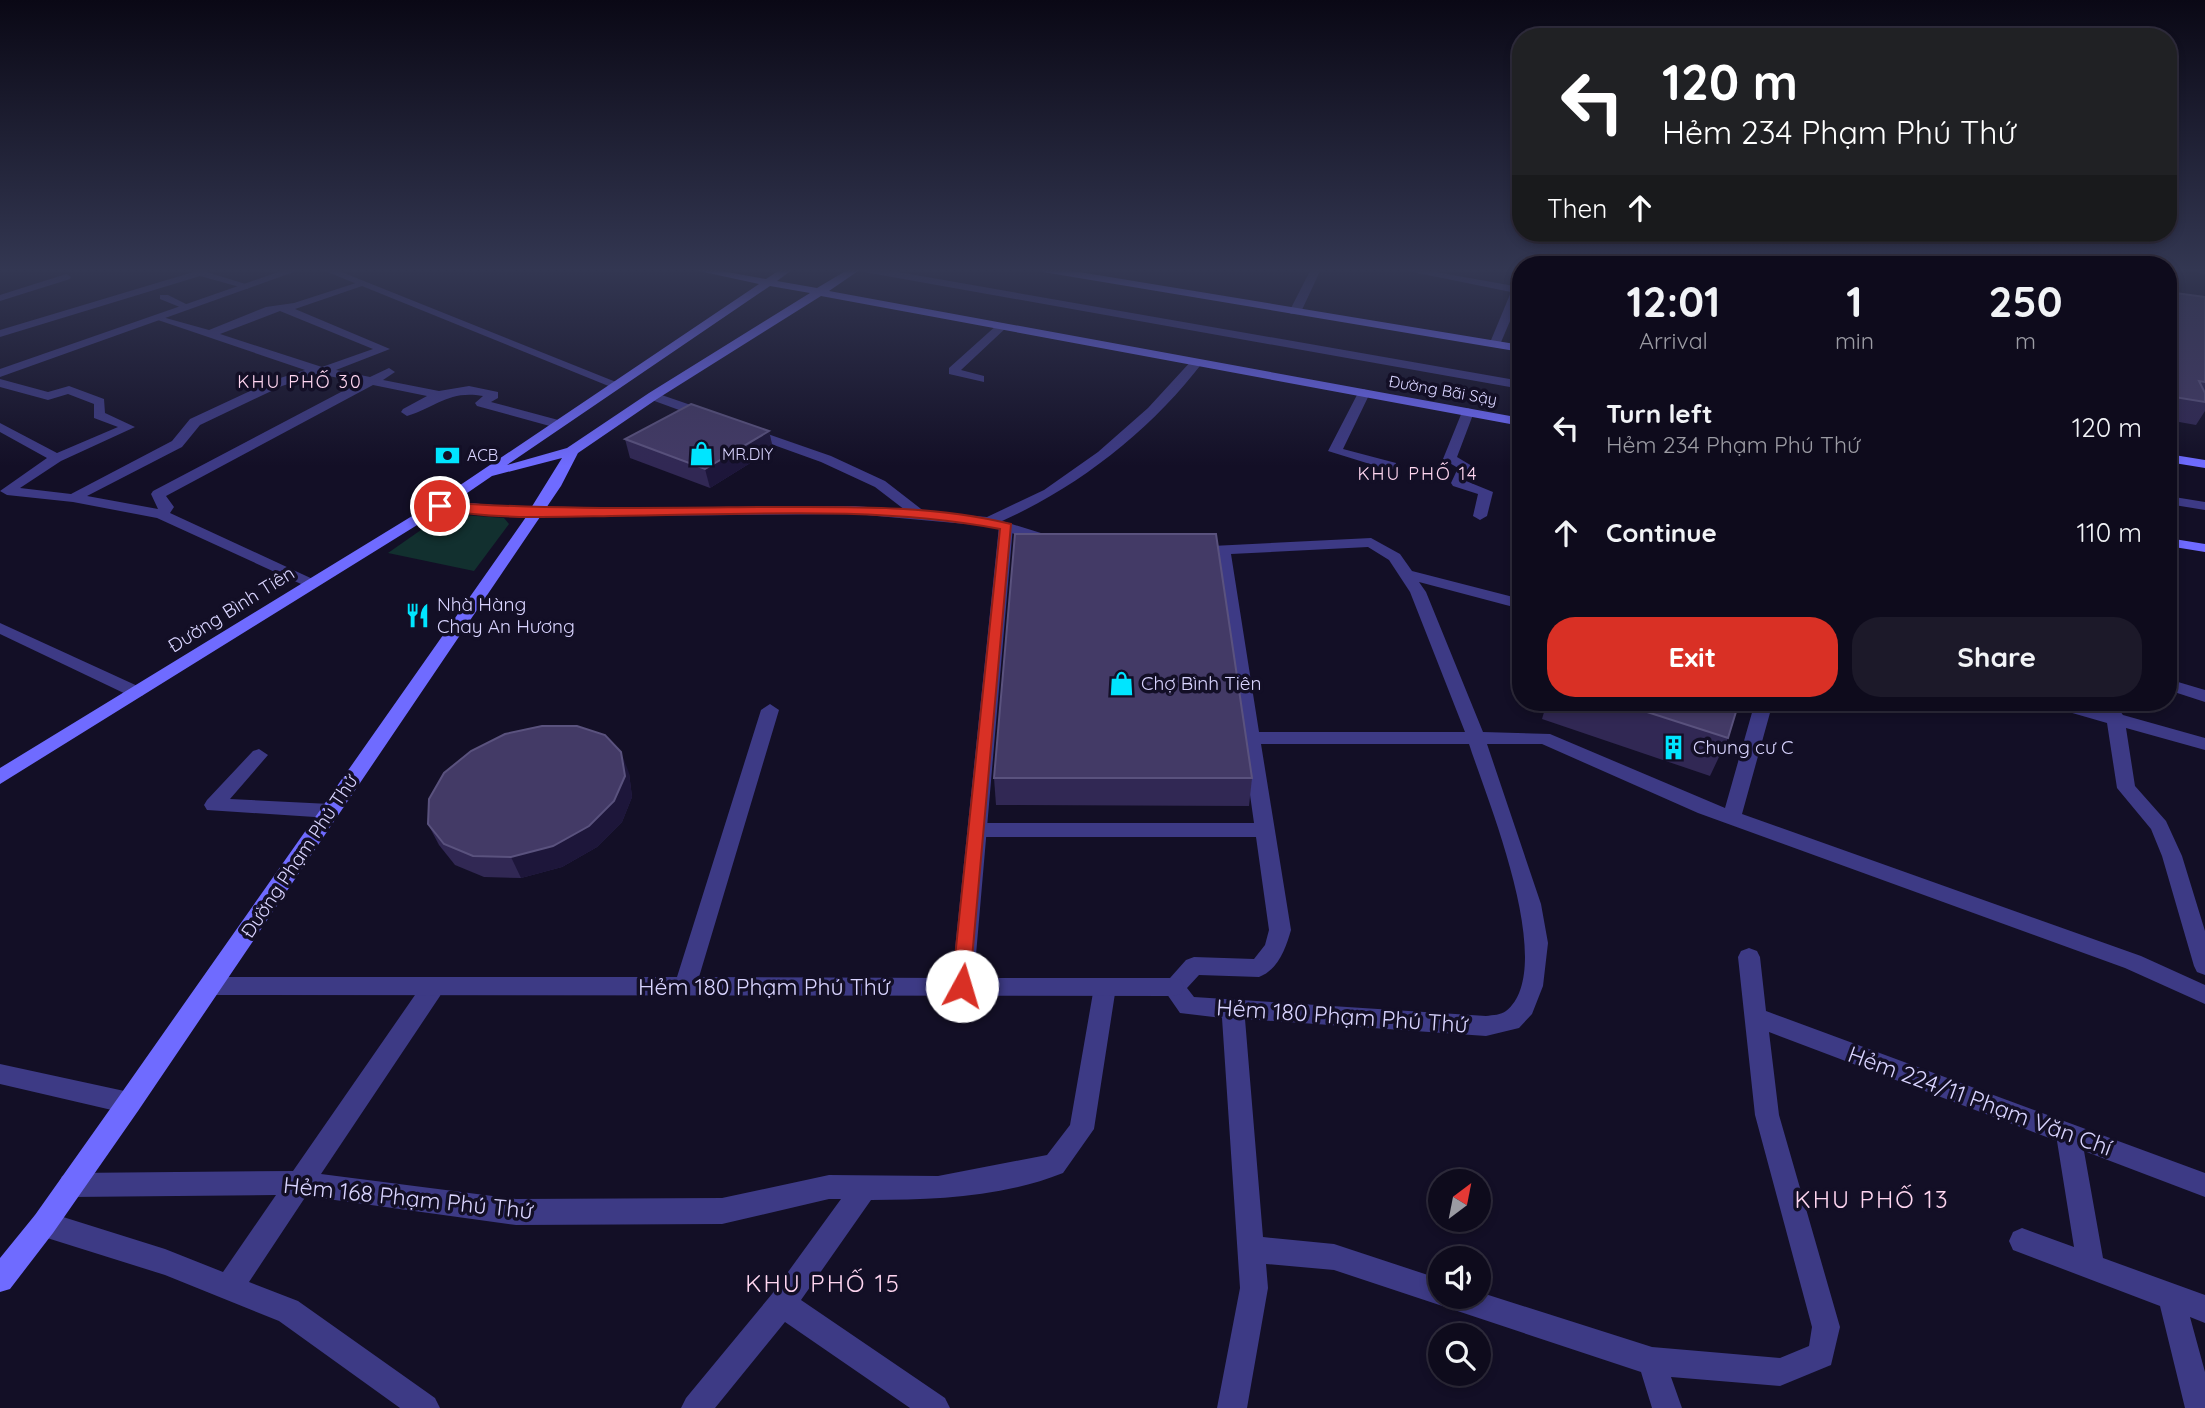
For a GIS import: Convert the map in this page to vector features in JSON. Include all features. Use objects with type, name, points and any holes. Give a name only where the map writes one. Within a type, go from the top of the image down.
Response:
[{"type":"street","points":[[0,373],[109,335]]},
{"type":"street","points":[[211,335],[322,370],[439,395]]},
{"type":"street","points":[[73,498],[177,444],[195,422],[278,383],[384,349],[348,335]]},
{"type":"street","points":[[491,335],[615,384]]},
{"type":"street","name":"Đường Bình Tiên","points":[[0,776],[440,506],[688,335]]},
{"type":"street","name":"Đường Bình Tiên","points":[[482,476],[572,451],[653,396],[752,335]]},
{"type":"street","points":[[980,379],[953,371],[993,335]]},
{"type":"street","name":"Đường Bãi Sậy","points":[[1049,335],[1512,420]]},
{"type":"street","points":[[1236,335],[1512,383]]},
{"type":"street","points":[[1433,335],[1512,348]]},
{"type":"street","points":[[1495,345],[1499,335]]},
{"type":"street","points":[[998,524],[1113,450],[1165,401],[1198,362]]},
{"type":"street","points":[[161,514],[167,507],[161,503],[158,494],[389,372]]},
{"type":"street","points":[[0,383],[48,396],[69,390],[100,402],[99,415],[129,427],[56,458],[7,492],[73,498],[161,514],[312,584]]},
{"type":"street","points":[[407,412],[439,395],[469,390],[494,395],[481,403],[557,424],[572,451]]},
{"type":"street","points":[[1364,393],[1335,450],[1391,466]]},
{"type":"street","points":[[653,396],[826,459],[880,484],[919,514]]},
{"type":"street","points":[[1468,412],[1450,459],[1465,466],[1458,483],[1486,492],[1480,516]]},
{"type":"street","points":[[0,427],[56,458]]},
{"type":"street","name":"Đường Phạm Phú Thứ","points":[[4,1268],[44,1224],[129,1103],[554,486],[572,451]]},
{"type":"street","points":[[2177,459],[2205,464]]},
{"type":"street","points":[[0,502],[17,494]]},
{"type":"street","points":[[2177,501],[2205,506]]},
{"type":"street","points":[[440,506],[534,513],[855,510],[919,514],[998,524],[1041,539],[1063,542]]},
{"type":"street","points":[[962,986],[979,830],[998,524]]},
{"type":"street","name":"Hẻm 180 Phạm Phú Thứ","points":[[210,986],[432,989],[1173,986],[1188,1006],[1486,1026],[1511,1021],[1519,1014],[1532,986],[1536,960],[1535,923],[1476,738],[1418,592],[1395,557],[1371,542],[1223,550],[1195,549]]},
{"type":"street","points":[[2177,543],[2205,548]]},
{"type":"street","points":[[1173,986],[1194,966],[1259,968],[1275,949],[1280,930],[1223,550]]},
{"type":"street","points":[[1406,574],[1512,602]]},
{"type":"street","points":[[2,632],[136,692]]},
{"type":"street","points":[[2177,687],[2205,696]]},
{"type":"street","points":[[685,988],[770,710]]},
{"type":"street","points":[[1732,817],[1761,711]]},
{"type":"street","points":[[2109,711],[2126,788],[2159,826],[2172,856],[2205,966]]},
{"type":"street","points":[[2114,711],[2205,744]]},
{"type":"street","points":[[1251,738],[1544,738],[1732,817],[2133,962],[2205,995]]},
{"type":"street","points":[[259,755],[214,804],[330,811]]},
{"type":"street","points":[[979,830],[1265,830]]},
{"type":"street","points":[[1489,1309],[1652,1362],[1780,1372],[1821,1355],[1826,1327],[1767,1115],[1749,957]]},
{"type":"street","name":"Hẻm 168 Phạm Phú Thứ","points":[[71,1185],[299,1183],[516,1212],[722,1211],[829,1187],[938,1188],[1054,1165],[1082,1129],[1105,986]]},
{"type":"street","points":[[229,1287],[432,989]]},
{"type":"street","points":[[1232,1408],[1254,1288],[1233,1009]]},
{"type":"street","name":"Hẻm 224/11 Phạm Văn Chí","points":[[1755,1017],[2205,1185]]},
{"type":"street","points":[[0,1074],[129,1103]]},
{"type":"street","points":[[2068,1133],[2091,1267]]},
{"type":"street","points":[[696,1408],[782,1304],[865,1187]]},
{"type":"street","points":[[44,1224],[165,1262],[288,1311],[425,1408]]},
{"type":"street","points":[[2022,1241],[2205,1309]]},
{"type":"street","points":[[1251,1249],[1334,1257],[1428,1289]]},
{"type":"street","points":[[2171,1296],[2200,1408]]},
{"type":"street","points":[[782,1304],[935,1408]]},
{"type":"street","points":[[1652,1362],[1667,1408]]},
{"type":"green space","points":[[449,514],[504,518],[509,524],[474,571],[388,553],[441,516]]},
{"type":"building","points":[[2177,335],[2205,335],[2205,382],[2199,381],[2205,393],[2205,402],[2177,397]]},
{"type":"building","points":[[691,404],[769,431],[705,469],[625,439]]},
{"type":"building","name":"Chợ Bình Tiên","points":[[1015,534],[1216,534],[1252,778],[994,778]]},
{"type":"building","points":[[1644,711],[1736,711],[1728,738]]},
{"type":"building","points":[[542,726],[577,726],[605,735],[621,752],[625,776],[614,801],[589,826],[553,846],[511,857],[473,856],[444,844],[428,824],[429,799],[444,773],[471,751],[505,734]]},
{"type":"place","name":"MR.DIY","points":[[702,454]]},
{"type":"place","name":"ACB","points":[[447,455]]},
{"type":"place","name":"Nhà Hàng Chay An Hương","points":[[417,615]]},
{"type":"place","name":"Chợ Bình Tiên","points":[[1121,683]]},
{"type":"place","name":"Chung cư C","points":[[1673,747]]},
{"type":"district","name":"KHU PHỐ 30","points":[[300,382]]},
{"type":"district","name":"KHU PHỐ 14","points":[[1418,474]]},
{"type":"district","name":"KHU PHỐ 13","points":[[1872,1200]]},
{"type":"district","name":"KHU PHỐ 15","points":[[823,1284]]},
{"type":"route","points":[[440,506],[534,513],[855,510],[919,514],[1006,526],[962,986]]}]
